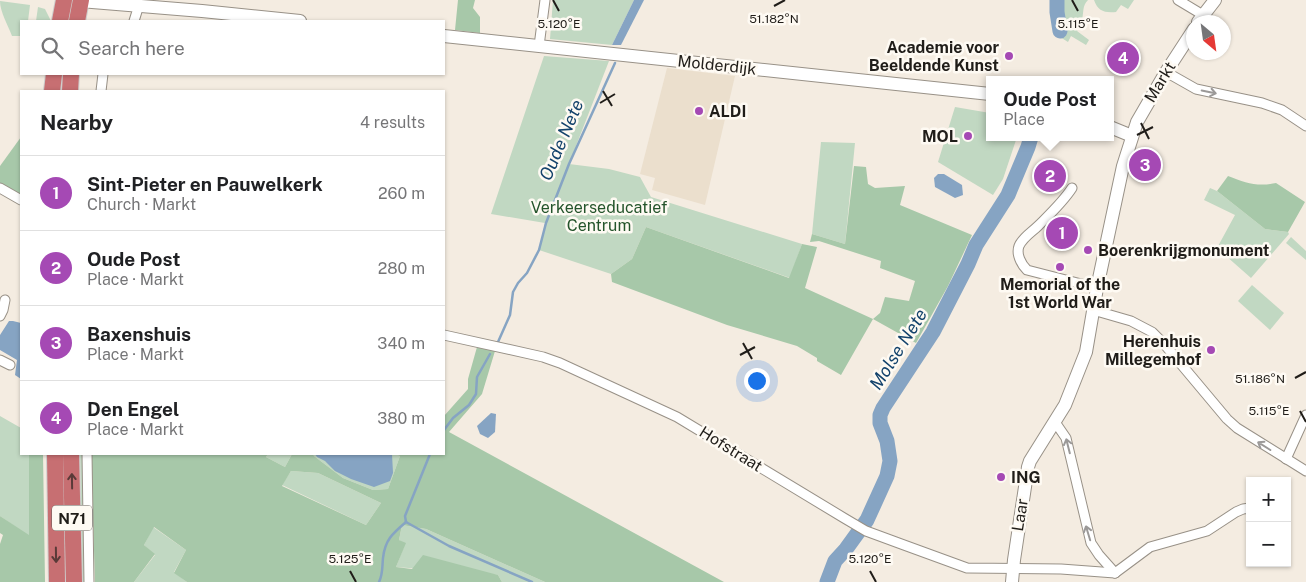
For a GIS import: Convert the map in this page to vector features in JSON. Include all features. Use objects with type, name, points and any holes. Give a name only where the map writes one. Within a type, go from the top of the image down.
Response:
[{"type":"highway","points":[[60,20],[64,0]]},
{"type":"highway","points":[[78,20],[81,1]]},
{"type":"highway","points":[[52,90],[54,75]]},
{"type":"highway","points":[[70,90],[71,75]]},
{"type":"highway","name":"N71","points":[[55,455],[57,582]]},
{"type":"highway","name":"N71","points":[[71,455],[74,582]]},
{"type":"main road","points":[[1203,15],[1215,0]]},
{"type":"main road","points":[[81,1],[139,5],[157,3],[292,20]]},
{"type":"main road","name":"Molderdijk","points":[[445,36],[986,94]]},
{"type":"main road","name":"Markt","points":[[1093,310],[1123,166],[1132,136],[1137,122],[1186,41]]},
{"type":"main road","points":[[1114,129],[1132,136]]},
{"type":"main road","name":"Laar","points":[[1012,582],[1028,467],[1055,422],[1072,388],[1086,352],[1093,310]]},
{"type":"street","points":[[539,46],[545,0]]},
{"type":"street","points":[[1178,0],[1195,15]]},
{"type":"street","points":[[134,20],[139,5]]},
{"type":"street","points":[[1166,72],[1196,89],[1238,97],[1273,107],[1293,116],[1306,126]]},
{"type":"street","points":[[101,90],[103,75]]},
{"type":"street","points":[[0,188],[20,199]]},
{"type":"street","points":[[1072,188],[1066,197],[1023,239],[1018,248],[1021,264],[1027,270],[1097,288]]},
{"type":"street","points":[[0,316],[5,300]]},
{"type":"street","points":[[1093,310],[1131,322],[1152,332],[1227,419],[1248,436],[1306,471]]},
{"type":"street","name":"Hofstraat","points":[[445,335],[543,357],[608,385],[693,426],[856,525],[967,568],[1061,569],[1115,573]]},
{"type":"street","points":[[0,360],[10,365]]},
{"type":"street","points":[[1286,459],[1306,415]]},
{"type":"street","points":[[1055,422],[1066,438],[1091,543],[1115,573],[1150,547],[1207,531],[1236,512],[1246,509]]},
{"type":"street","points":[[87,455],[89,582]]},
{"type":"shaded area","points":[[667,68],[735,76],[705,205],[652,190],[655,178],[640,174]]},
{"type":"green space","points":[[458,0],[475,0],[473,8],[480,17],[480,33],[455,30]]},
{"type":"green space","points":[[553,0],[634,0],[612,45],[550,39]]},
{"type":"green space","points":[[1060,0],[1088,0],[1077,31],[1089,40],[1086,45],[1071,36],[1068,42],[1060,37]]},
{"type":"green space","points":[[1094,0],[1134,0],[1128,9],[1121,5],[1116,12],[1105,12],[1097,7]]},
{"type":"green space","points":[[0,1],[30,5],[28,20],[20,20],[20,36],[12,36]]},
{"type":"green space","points":[[38,7],[45,9],[50,20],[36,20]]},
{"type":"green space","name":"Verkeerseducatief Centrum","points":[[544,56],[609,61],[569,164],[609,169],[640,177],[651,197],[802,244],[790,278],[646,227],[632,259],[611,274],[539,250],[545,223],[491,214]]},
{"type":"green space","points":[[955,107],[986,112],[986,141],[1016,141],[1003,179],[993,195],[938,162]]},
{"type":"green space","points":[[20,138],[20,195],[0,184],[0,166]]},
{"type":"green space","points":[[821,142],[855,143],[845,244],[812,234]]},
{"type":"green space","points":[[854,166],[866,167],[868,184],[875,188],[905,186],[900,205],[972,235],[948,286],[916,343],[873,319],[880,313],[885,297],[909,301],[915,281],[880,268],[881,261],[819,241],[810,242],[812,234],[845,244]]},
{"type":"green space","points":[[1228,176],[1252,184],[1276,183],[1305,202],[1288,232],[1265,229],[1217,191]]},
{"type":"green space","points":[[1210,188],[1217,191],[1265,229],[1288,232],[1289,234],[1251,278],[1217,248],[1235,215],[1204,200]]},
{"type":"green space","points":[[646,227],[789,278],[802,244],[817,247],[805,288],[873,319],[841,375],[817,361],[817,358],[797,346],[727,325],[612,282],[611,274],[632,259]]},
{"type":"green space","points":[[1291,237],[1306,251],[1306,260],[1286,243]]},
{"type":"green space","points":[[1252,285],[1284,313],[1270,330],[1238,301]]},
{"type":"green space","points":[[477,347],[495,351],[482,394],[449,432],[724,582],[545,582],[426,529],[402,525],[399,540],[406,543],[396,567],[412,569],[423,555],[498,575],[502,582],[187,582],[174,573],[186,550],[154,527],[144,545],[155,554],[134,582],[95,582],[91,455],[267,455],[266,457],[285,467],[291,455],[314,455],[343,478],[373,490],[388,489],[400,456],[396,455],[445,455],[445,415],[468,389],[468,379]],"holes":[[[291,471],[318,473],[381,503],[366,525],[282,486]]]},
{"type":"green space","points":[[0,416],[20,427],[20,455],[29,455],[29,536],[0,516]]},
{"type":"green space","points":[[29,455],[43,455],[45,582],[0,582],[0,544],[3,535],[0,533],[0,516],[29,535]]},
{"type":"green space","points":[[80,455],[85,455],[86,582],[82,582]]},
{"type":"green space","points":[[267,455],[291,455],[285,467],[266,457]]},
{"type":"green space","points":[[314,456],[400,456],[388,489],[373,490],[343,478]]},
{"type":"green space","points":[[291,471],[318,473],[381,503],[366,525],[282,485]]},
{"type":"green space","points":[[402,525],[426,529],[545,582],[502,582],[498,575],[396,567],[405,544],[399,540]]},
{"type":"green space","points":[[153,527],[186,550],[174,572],[187,582],[134,582],[155,555],[144,545]]},
{"type":"water","points":[[634,0],[644,0],[621,45],[612,45]]},
{"type":"water","points":[[938,174],[944,174],[962,185],[963,195],[955,198],[935,187],[934,178]]},
{"type":"water","points":[[9,321],[20,323],[20,378],[15,375],[17,360],[0,350],[0,335]]},
{"type":"water","points":[[491,413],[496,414],[495,432],[488,438],[480,434],[477,426]]},
{"type":"water","points":[[316,455],[392,455],[393,473],[390,481],[374,487],[335,471],[325,461]]},
{"type":"waterway","name":"Molse Nete","points":[[1057,0],[1060,31]]},
{"type":"waterway","name":"Oude Nete","points":[[498,342],[510,315],[513,292],[527,273],[539,250],[546,223],[569,164],[615,63]]},
{"type":"waterway","name":"Molse Nete","points":[[827,582],[835,561],[867,520],[887,476],[890,461],[887,441],[880,423],[880,415],[883,408],[933,332],[976,245],[1008,195],[1030,141]]},
{"type":"waterway","name":"Oude Nete","points":[[445,429],[453,418],[469,405],[476,394],[477,377],[490,354]]},
{"type":"waterway","name":"Oude Nete","points":[[406,522],[405,516],[430,455]]},
{"type":"waterway","points":[[406,522],[449,546],[532,582]]},
{"type":"waterway","name":"Oude Nete","points":[[379,582],[387,542],[406,522]]},
{"type":"place","name":"Academie voor Beeldende Kunst","points":[[1009,56]]},
{"type":"place","name":"Den Engel","points":[[1123,58]]},
{"type":"place","name":"ALDI","points":[[699,111]]},
{"type":"place","name":"MOL","points":[[968,136]]},
{"type":"place","name":"Baxenshuis","points":[[1145,165]]},
{"type":"place","name":"Oude Post","points":[[1050,176]]},
{"type":"place","name":"Sint-Pieter en Pauwelkerk","points":[[1062,233]]},
{"type":"place","name":"Boerenkrijgmonument","points":[[1088,250]]},
{"type":"place","name":"Memorial of the 1st World War","points":[[1060,267]]},
{"type":"place","name":"Herenhuis Millegemhof","points":[[1211,350]]},
{"type":"place","name":"ING","points":[[1001,477]]}]
